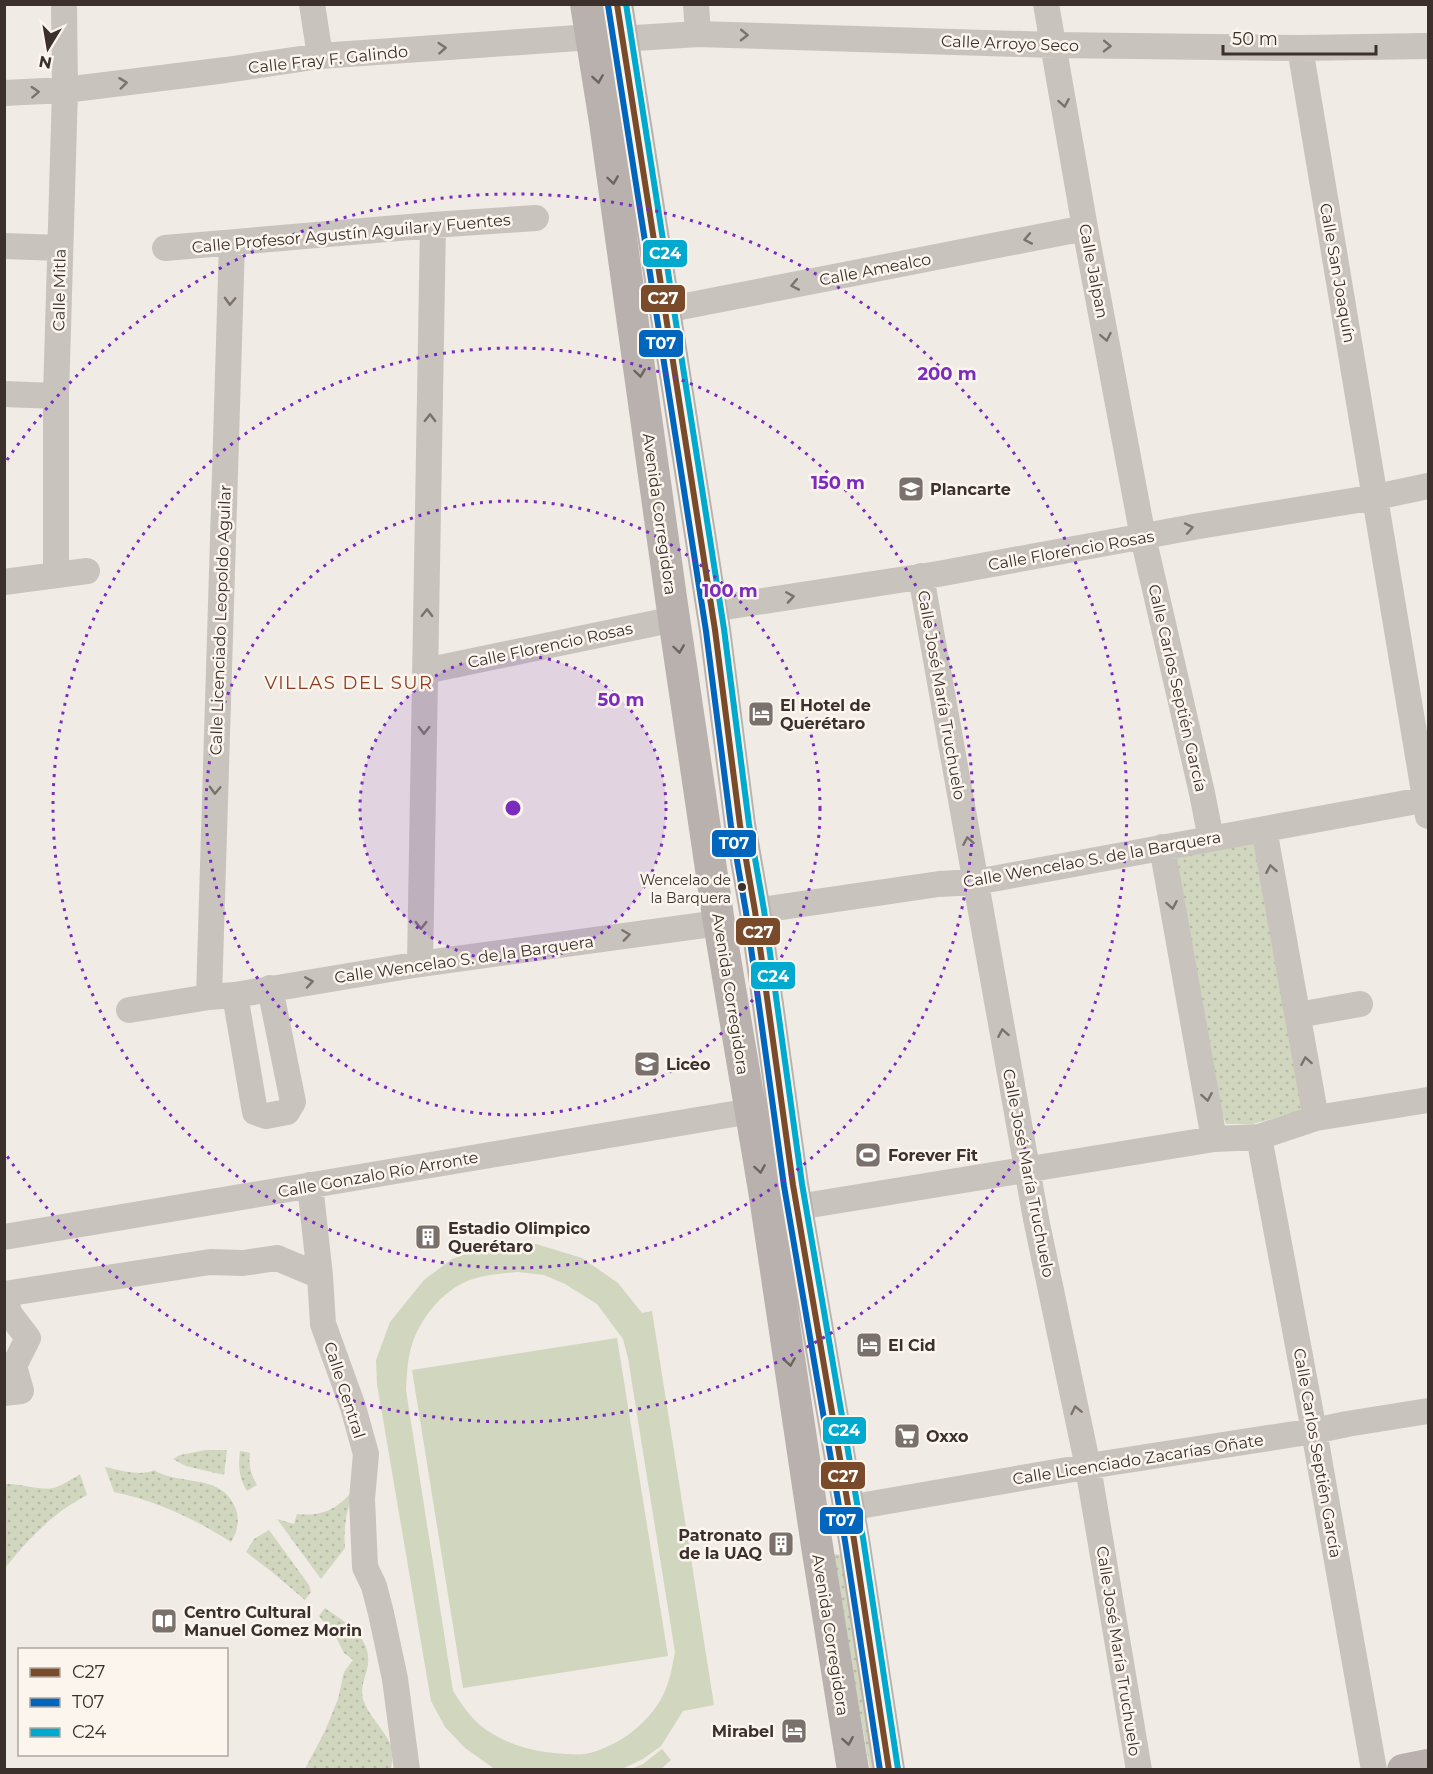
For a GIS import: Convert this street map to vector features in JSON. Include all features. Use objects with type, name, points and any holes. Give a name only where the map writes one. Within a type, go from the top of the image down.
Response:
[{"type":"main road","name":"Avenida Corregidora","points":[[586,4],[720,923],[853,1770]]},
{"type":"main road","name":"Avenida Corregidora","points":[[617,4],[712,609],[740,825],[755,911],[790,1162],[889,1770]]},
{"type":"main road","points":[[1403,1770],[1428,1765]]},
{"type":"street","name":"Calle Mitla","points":[[56,575],[56,396],[65,90],[64,4]]},
{"type":"street","points":[[312,4],[320,56]]},
{"type":"street","points":[[696,4],[698,34]]},
{"type":"street","name":"Calle Jalpan","points":[[1046,4],[1143,537]]},
{"type":"street","name":"Calle Arroyo Seco","points":[[592,37],[623,38],[698,34],[1054,45],[1300,48],[1428,46]]},
{"type":"street","name":"Calle Fray F. Galindo","points":[[4,93],[65,90],[320,56],[592,37]]},
{"type":"street","name":"Calle San Joaquín","points":[[1300,48],[1428,805]]},
{"type":"street","name":"Calle Profesor Agustín Aguilar y Fuentes","points":[[165,248],[536,218]]},
{"type":"street","points":[[420,964],[434,225]]},
{"type":"street","name":"Calle Amealco","points":[[665,310],[1085,228]]},
{"type":"street","name":"Calle Licenciado Leopoldo Aguilar","points":[[209,997],[231,243]]},
{"type":"street","points":[[4,246],[60,248]]},
{"type":"street","points":[[4,394],[56,396]]},
{"type":"street","name":"Calle Florencio Rosas","points":[[712,609],[921,576],[1428,486]]},
{"type":"street","name":"Calle Carlos Septién García","points":[[1143,537],[1202,793],[1210,839]]},
{"type":"street","points":[[4,582],[87,571]]},
{"type":"street","name":"Calle José María Truchuelo","points":[[921,576],[1027,1169],[1088,1467],[1139,1770]]},
{"type":"street","name":"Calle Florencio Rosas","points":[[426,671],[675,619]]},
{"type":"street","name":"Calle Wencelao S. de la Barquera","points":[[755,911],[939,884],[976,882],[1264,829],[1428,805]]},
{"type":"street","points":[[1264,829],[1316,1118]]},
{"type":"street","points":[[1162,847],[1214,1139]]},
{"type":"street","name":"Calle Wencelao S. de la Barquera","points":[[129,1010],[420,964],[720,923]]},
{"type":"street","points":[[235,995],[255,1112],[266,1116],[287,1112],[293,1101],[270,988]]},
{"type":"street","points":[[1298,1016],[1360,1004]]},
{"type":"street","points":[[798,1207],[1214,1139],[1259,1137],[1316,1118],[1428,1100]]},
{"type":"street","name":"Calle Gonzalo Río Arronte","points":[[4,1237],[751,1111]]},
{"type":"street","name":"Calle Carlos Septién García","points":[[1259,1137],[1374,1770]]},
{"type":"street","name":"Calle Central","points":[[310,1185],[323,1324],[353,1407],[366,1454],[362,1499],[365,1567],[374,1586],[381,1613],[394,1679],[407,1770]]},
{"type":"street","points":[[4,1394],[21,1391],[14,1366],[6,1300],[210,1262],[243,1263],[277,1258],[320,1276]]},
{"type":"street","name":"Calle Licenciado Zacarías Oñate","points":[[848,1508],[1428,1411]]},
{"type":"green space","points":[[1257,838],[1310,1108],[1253,1124],[1226,1124],[1220,1109],[1174,855]]},
{"type":"green space","points":[[505,1243],[536,1244],[582,1258],[618,1283],[642,1313],[652,1311],[714,1705],[683,1711],[661,1746],[643,1759],[622,1769],[496,1770],[465,1748],[445,1727],[431,1701],[377,1384],[376,1360],[390,1322],[424,1280],[452,1259]],"holes":[[[518,1272],[544,1275],[565,1284],[597,1304],[623,1339],[628,1358],[675,1652],[665,1690],[649,1716],[620,1740],[597,1751],[583,1754],[534,1750],[504,1740],[475,1721],[453,1691],[406,1390],[408,1361],[417,1332],[429,1312],[445,1295],[469,1280],[497,1274]]]},
{"type":"green space","points":[[617,1338],[668,1656],[463,1688],[412,1370]]},
{"type":"green space","points":[[206,1450],[227,1450],[224,1475],[186,1466],[173,1459],[180,1455]]},
{"type":"green space","points":[[240,1451],[250,1453],[250,1469],[257,1485],[247,1491],[240,1472]]},
{"type":"green space","points":[[105,1467],[136,1473],[154,1470],[164,1475],[220,1489],[229,1496],[237,1511],[237,1525],[231,1542],[175,1512],[145,1500],[114,1492]]},
{"type":"green space","points":[[80,1474],[87,1495],[42,1527],[5,1568],[5,1484],[54,1488]]},
{"type":"green space","points":[[356,1487],[346,1517],[345,1548],[321,1579],[277,1519],[294,1524],[297,1514],[307,1515],[330,1510]]},
{"type":"green space","points":[[269,1530],[309,1585],[311,1592],[305,1600],[246,1552],[254,1539]]},
{"type":"green space","points":[[832,1554],[845,1555],[880,1769],[870,1769]]},
{"type":"green space","points":[[325,1608],[356,1631],[367,1650],[368,1665],[363,1685],[363,1699],[391,1746],[391,1769],[305,1769],[325,1731],[338,1699],[344,1672],[353,1660],[344,1653],[337,1639],[319,1616]]},
{"type":"green space","points":[[662,1749],[671,1760],[661,1769],[631,1769],[643,1764]]},
{"type":"transit line","name":"C27","points":[[617,4],[715,630],[740,825],[755,911],[793,1185],[854,1540],[889,1770]]},
{"type":"transit line","name":"C24","points":[[626,4],[724,629],[749,824],[764,910],[802,1184],[863,1538],[898,1769]]},
{"type":"transit line","name":"T07","points":[[608,5],[706,631],[731,826],[746,912],[784,1186],[845,1541],[880,1770]]},
{"type":"place","name":"Plancarte","points":[[911,489]]},
{"type":"place","name":"El Hotel de Querétaro","points":[[761,714]]},
{"type":"place","name":"Wencelao de la Barquera","points":[[742,887]]},
{"type":"place","name":"Liceo","points":[[647,1064]]},
{"type":"place","name":"Forever Fit","points":[[868,1155]]},
{"type":"place","name":"Estadio Olimpico Querétaro","points":[[428,1237]]},
{"type":"place","name":"El Cid","points":[[869,1345]]},
{"type":"place","name":"Oxxo","points":[[907,1436]]},
{"type":"place","name":"Patronato de la UAQ","points":[[781,1544]]},
{"type":"place","name":"Centro Cultural Manuel Gomez Morin","points":[[164,1621]]},
{"type":"place","name":"Mirabel","points":[[794,1731]]},
{"type":"district","name":"VILLAS DEL SUR","points":[[349,683]]}]
